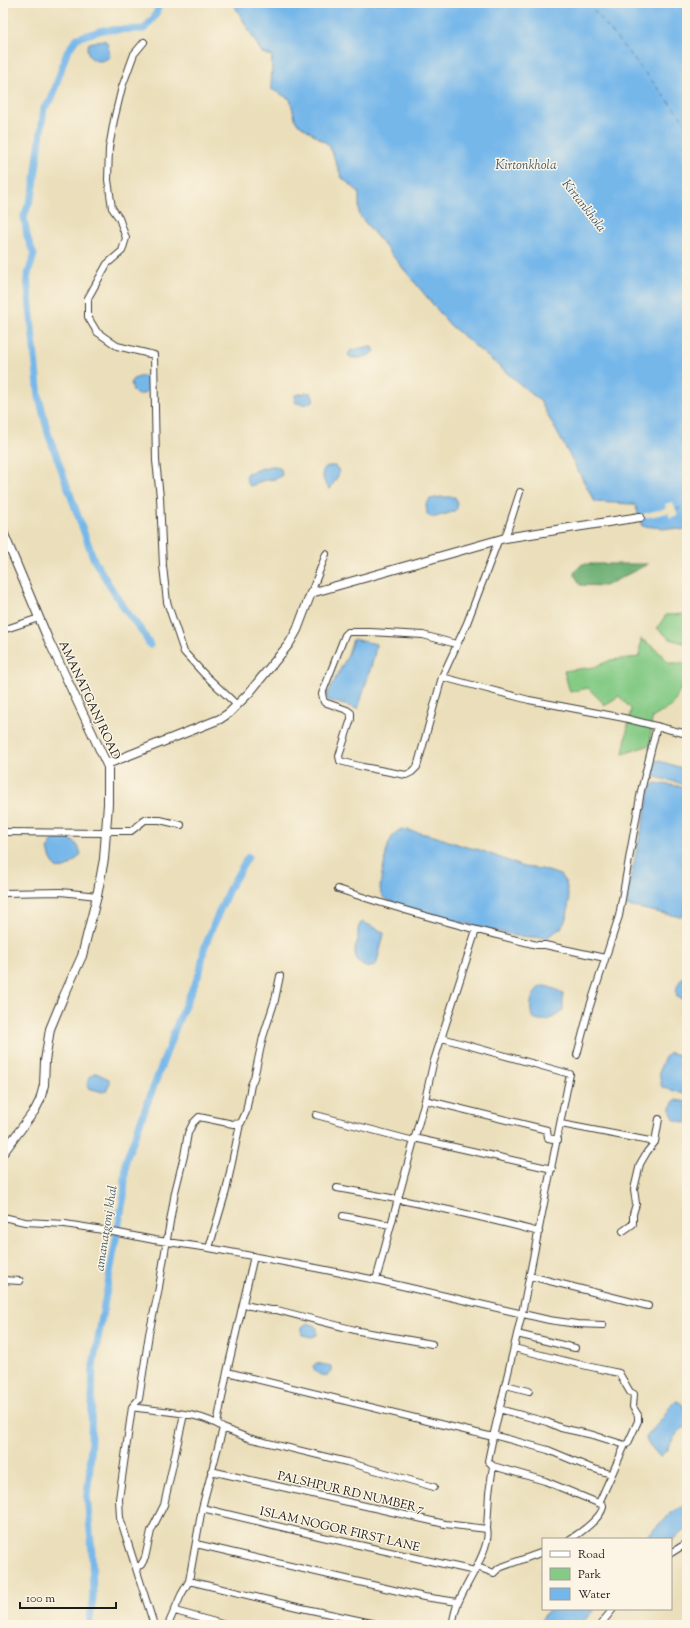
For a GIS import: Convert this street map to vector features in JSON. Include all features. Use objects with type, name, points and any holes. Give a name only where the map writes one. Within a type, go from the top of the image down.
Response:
[{"type":"main road","points":[[107,764],[220,719],[237,705],[261,681],[289,644],[310,593],[501,540],[640,517]]},
{"type":"main road","name":"AMANATGANJ ROAD","points":[[3,532],[39,618],[107,764],[108,804],[104,859],[97,896],[82,956],[50,1029],[45,1061],[44,1085],[40,1100],[35,1110],[3,1153]]},
{"type":"street","points":[[144,42],[134,54],[122,87],[109,148],[108,180],[112,208],[119,218],[126,238],[122,250],[107,264],[88,298],[88,317],[97,332],[117,346],[154,355],[156,461],[167,602],[184,652],[204,674],[237,705]]},
{"type":"street","points":[[456,644],[423,635],[348,632],[345,635],[322,694],[324,702],[347,710],[351,713],[339,756],[340,761],[406,775],[417,767],[442,677],[467,623],[520,492]]},
{"type":"street","points":[[310,593],[326,554]]},
{"type":"street","points":[[3,630],[39,618]]},
{"type":"street","points":[[442,677],[529,700],[657,726],[687,734]]},
{"type":"street","points":[[577,1055],[605,958],[620,916],[641,791],[657,726]]},
{"type":"street","points":[[3,832],[131,832],[145,820],[160,820],[181,825]]},
{"type":"street","points":[[338,889],[389,906],[476,930],[537,945],[545,945],[605,958]]},
{"type":"street","points":[[3,893],[61,892],[97,896]]},
{"type":"street","points":[[376,1280],[434,1064],[476,930]]},
{"type":"street","points":[[210,1248],[226,1191],[240,1124],[242,1123],[246,1112],[251,1085],[275,1000],[280,976]]},
{"type":"street","points":[[442,1038],[570,1074],[530,1276],[506,1385],[498,1409],[488,1461],[493,1466],[546,1481],[603,1505],[603,1511],[580,1533],[572,1538]]},
{"type":"street","points":[[425,1100],[547,1130],[548,1138],[558,1140]]},
{"type":"street","points":[[316,1115],[414,1139],[552,1169]]},
{"type":"street","points":[[154,1625],[120,1518],[119,1499],[132,1407],[139,1399],[149,1334],[175,1192],[188,1133],[192,1123],[200,1118],[240,1124]]},
{"type":"street","points":[[623,1230],[633,1224],[633,1214],[636,1204],[634,1190],[640,1164],[655,1142],[660,1119]]},
{"type":"street","points":[[561,1124],[655,1142]]},
{"type":"street","points":[[337,1188],[398,1198],[479,1216],[539,1232]]},
{"type":"street","points":[[343,1216],[390,1225]]},
{"type":"street","points":[[3,1217],[25,1222],[65,1224],[210,1248],[376,1280],[466,1301],[577,1324],[603,1324]]},
{"type":"street","points":[[217,1424],[227,1372],[244,1305],[254,1256]]},
{"type":"street","points":[[530,1276],[648,1306]]},
{"type":"street","points":[[3,1280],[20,1281]]},
{"type":"street","points":[[244,1305],[288,1312],[359,1331],[432,1344]]},
{"type":"street","points":[[517,1334],[575,1348]]},
{"type":"street","points":[[514,1348],[576,1364],[620,1373],[630,1392],[634,1394],[633,1407],[638,1415],[638,1421],[611,1474],[599,1503]]},
{"type":"street","points":[[227,1372],[548,1450],[591,1468],[611,1474]]},
{"type":"street","points":[[506,1385],[529,1391]]},
{"type":"street","points":[[132,1407],[184,1414],[217,1424],[248,1438],[348,1462],[434,1486]]},
{"type":"street","points":[[498,1409],[542,1420],[561,1428],[593,1435],[625,1445]]},
{"type":"street","points":[[136,1567],[141,1565],[145,1558],[151,1531],[164,1505],[184,1414]]},
{"type":"street","points":[[168,1625],[189,1581],[202,1508],[223,1428]]},
{"type":"street","points":[[452,1625],[458,1602],[476,1569],[487,1542],[489,1493],[493,1466]]},
{"type":"street","name":"PALSHPUR RD NUMBER 7","points":[[211,1471],[444,1524],[487,1529]]},
{"type":"street","name":"ISLAM NOGOR FIRST LANE","points":[[202,1508],[316,1536],[494,1573],[503,1566],[542,1552]]},
{"type":"street","points":[[196,1544],[424,1597],[458,1602]]},
{"type":"street","points":[[672,1552],[687,1544]]},
{"type":"street","points":[[189,1581],[297,1607],[381,1625]]},
{"type":"street","points":[[600,1625],[612,1610]]},
{"type":"street","points":[[175,1611],[226,1625]]},
{"type":"green space","points":[[582,564],[648,564],[605,586],[580,585],[574,573]]},
{"type":"green space","points":[[687,614],[687,644],[670,639],[657,628],[666,615]]},
{"type":"green space","points":[[641,639],[656,649],[669,663],[687,663],[687,676],[673,705],[652,718],[650,745],[623,754],[631,709],[619,696],[605,705],[588,688],[570,692],[564,671],[594,667],[611,660],[639,657]]},
{"type":"water","name":"Kirtonkhola","points":[[233,3],[687,3],[687,530],[642,526],[636,507],[633,504],[595,502],[540,401],[450,325],[359,215],[359,192],[342,178],[329,145],[296,122],[290,99],[271,89],[272,56],[262,53]]},
{"type":"water","points":[[103,40],[107,42],[110,57],[102,61],[96,61],[89,56],[87,49],[89,43]]},
{"type":"water","points":[[373,347],[375,351],[370,355],[360,358],[353,358],[348,355],[351,350]]},
{"type":"water","points":[[142,376],[151,377],[150,387],[147,392],[137,395],[133,391],[131,383],[133,379]]},
{"type":"water","points":[[311,393],[314,400],[305,404],[295,402],[295,395]]},
{"type":"water","points":[[270,466],[276,466],[281,469],[282,475],[275,479],[260,481],[253,485],[249,485],[246,477],[247,473]]},
{"type":"water","points":[[328,466],[335,466],[338,469],[339,474],[330,489],[325,483],[323,475],[323,470]]},
{"type":"water","points":[[455,497],[457,508],[453,512],[436,517],[427,515],[426,504],[430,499]]},
{"type":"water","points":[[353,639],[376,644],[374,657],[358,709],[328,700],[326,696],[347,657]]},
{"type":"water","points":[[656,760],[682,768],[687,766],[687,785],[652,776]]},
{"type":"water","points":[[655,783],[687,787],[687,891],[684,915],[681,917],[627,906],[626,899],[651,786]]},
{"type":"water","points":[[402,829],[434,836],[480,850],[524,867],[542,869],[560,875],[566,883],[569,900],[567,918],[561,928],[546,938],[516,936],[422,912],[389,900],[382,896],[380,888],[381,878],[390,841],[398,831]]},
{"type":"water","points":[[61,838],[74,842],[81,854],[70,865],[60,869],[56,868],[50,857],[48,848],[53,840]]},
{"type":"water","points":[[363,922],[383,932],[384,934],[377,962],[375,966],[371,967],[360,964],[355,953],[355,948],[358,941],[358,928]]},
{"type":"water","points":[[687,973],[687,1000],[677,997],[676,990],[678,984]]},
{"type":"water","points":[[541,986],[553,988],[563,994],[563,1010],[548,1020],[536,1019],[532,1017],[531,1013],[533,996]]},
{"type":"water","points":[[670,1053],[687,1056],[687,1095],[662,1087],[660,1068],[666,1056]]},
{"type":"water","points":[[94,1073],[109,1079],[110,1083],[107,1090],[103,1092],[88,1088],[87,1084],[90,1076]]},
{"type":"water","points":[[675,1100],[687,1102],[687,1123],[675,1120],[673,1117],[671,1108]]},
{"type":"water","points":[[307,1323],[314,1325],[317,1328],[317,1335],[312,1337],[302,1335],[302,1327]]},
{"type":"water","points":[[316,1363],[331,1366],[331,1372],[328,1375],[319,1374],[315,1371],[313,1366]]},
{"type":"water","points":[[677,1401],[685,1408],[687,1415],[687,1426],[675,1436],[660,1457],[647,1442],[646,1437],[663,1418],[672,1403]]},
{"type":"water","points":[[687,1504],[687,1528],[672,1540],[672,1538],[645,1538],[673,1511]]},
{"type":"water","points":[[548,1610],[594,1610],[580,1625],[538,1625]]},
{"type":"pier","points":[[673,502],[678,515],[670,518],[668,513],[640,519],[639,515],[666,508],[665,504]]},
{"type":"waterway","points":[[150,645],[142,631],[125,610],[94,560],[48,433],[39,397],[27,277],[34,255],[27,236],[24,216],[33,193],[44,108],[51,100],[67,52],[77,38],[103,30],[144,29],[155,16],[160,3]]},
{"type":"waterway","name":"amanatgonj khal","points":[[89,1625],[93,1598],[92,1553],[87,1496],[90,1467],[93,1366],[124,1196],[126,1160],[181,1014],[200,972],[204,949],[215,921],[229,889],[248,857]]},
{"type":"ferry route","points":[[588,3],[687,124]]},
{"type":"ferry route","points":[[676,509],[687,507]]},
{"type":"water label","name":"Kirtankhola","points":[[585,205]]}]
